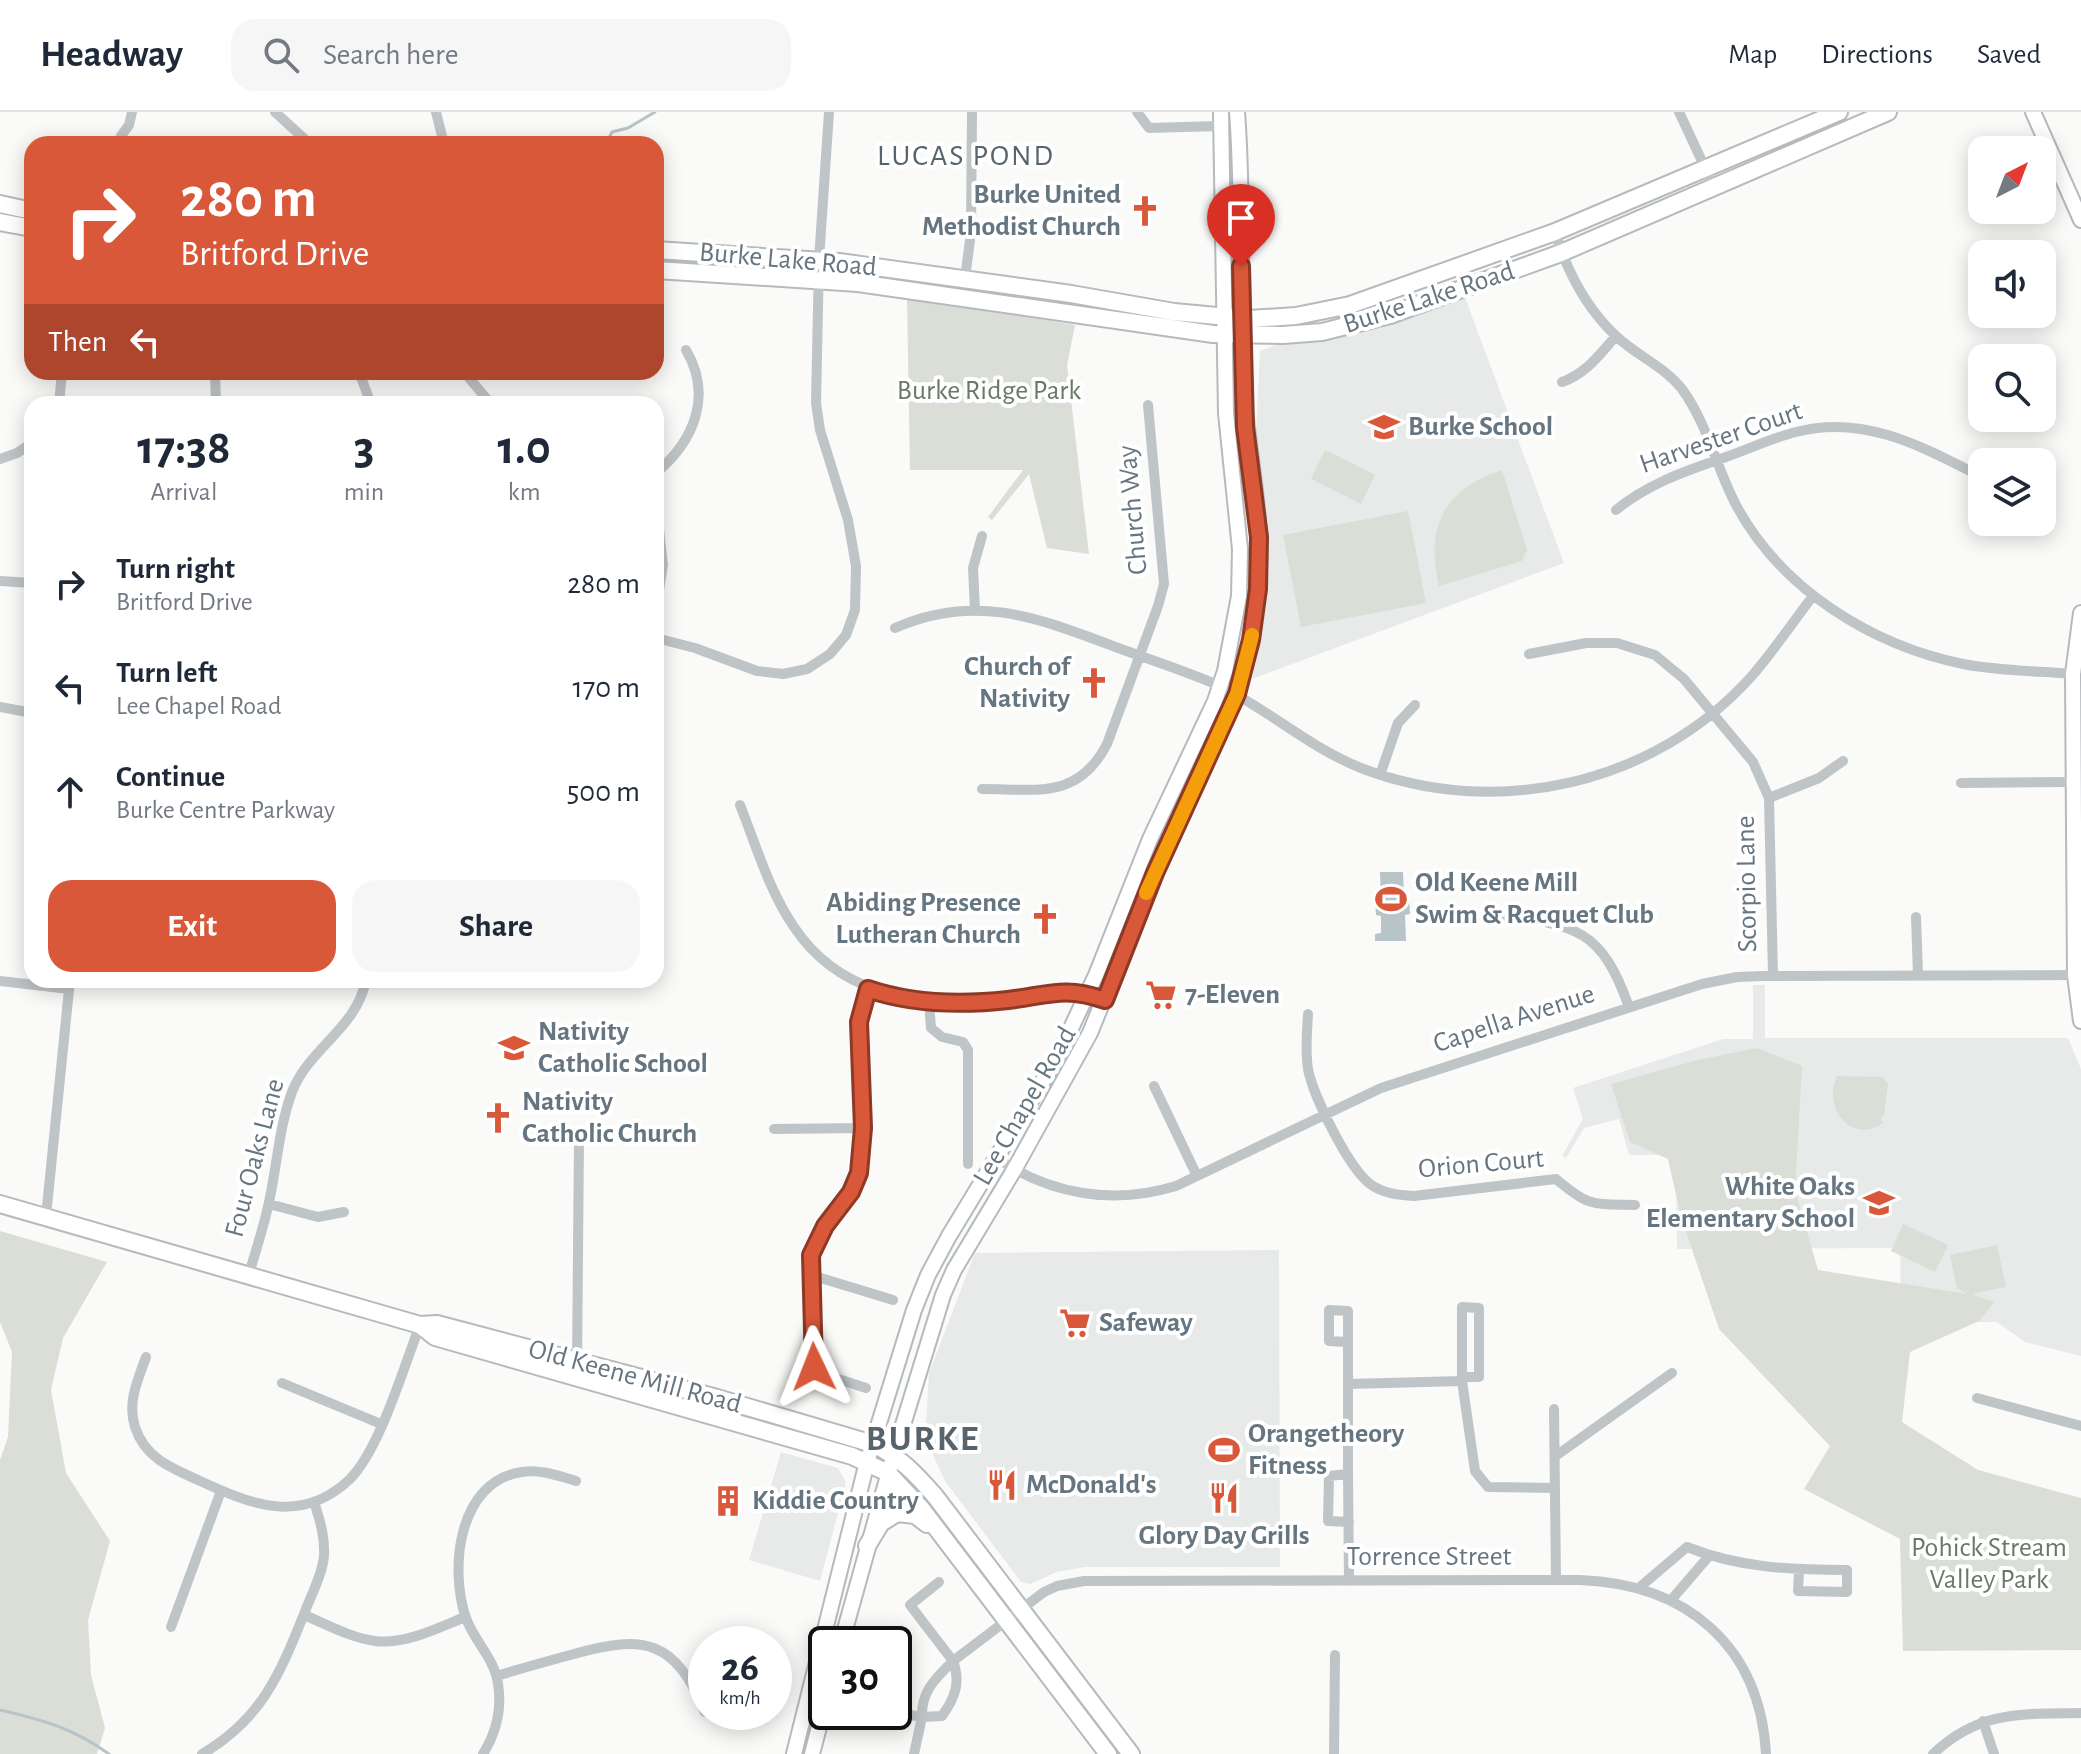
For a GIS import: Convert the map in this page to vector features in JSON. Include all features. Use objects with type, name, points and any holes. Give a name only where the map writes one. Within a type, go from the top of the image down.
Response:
[{"type":"main road","name":"Lee Chapel Road","points":[[846,1626],[888,1473],[943,1295],[964,1252],[1079,1056],[1105,1000],[1155,873],[1237,694],[1251,640],[1259,564],[1256,506],[1245,427],[1237,112]]},
{"type":"main road","name":"Burke Lake Road","points":[[664,270],[819,280],[943,294],[1167,329],[1224,334],[1242,326],[1339,309],[1555,232],[1839,112]]},
{"type":"main road","name":"Burke Lake Road","points":[[664,250],[819,260],[965,279],[1174,312],[1224,315],[1242,326],[1296,335],[1354,325],[1453,294],[1561,253],[1888,112]]},
{"type":"main road","points":[[2033,112],[2081,220]]},
{"type":"main road","name":"Lee Chapel Road","points":[[794,1754],[867,1462],[914,1310],[928,1275],[1046,1079],[1087,994],[1150,839],[1220,686],[1234,630],[1240,560],[1226,413],[1220,119]]},
{"type":"main road","points":[[0,204],[24,209]]},
{"type":"main road","points":[[0,222],[24,226]]},
{"type":"main road","points":[[2081,613],[2073,674],[2073,782],[2081,1021]]},
{"type":"main road","name":"Old Keene Mill Road","points":[[0,1204],[420,1325],[437,1324],[867,1462],[888,1473],[912,1497],[1108,1754]]},
{"type":"main road","name":"Old Keene Mill Road","points":[[577,1370],[717,1398],[873,1444],[894,1454],[935,1496],[1131,1754]]},
{"type":"main road","points":[[867,1546],[881,1523],[897,1513],[910,1513],[943,1538]]},
{"type":"main road","points":[[812,1754],[818,1730]]},
{"type":"street","points":[[121,136],[129,125],[132,112]]},
{"type":"street","points":[[275,112],[301,136]]},
{"type":"street","points":[[436,112],[442,136]]},
{"type":"street","points":[[664,640],[757,671],[783,674],[807,669],[830,654],[846,635],[855,610],[856,566],[848,520],[820,430],[816,403],[819,260],[829,112]]},
{"type":"street","points":[[965,279],[971,232],[972,112]]},
{"type":"street","points":[[1137,112],[1149,128],[1220,119]]},
{"type":"street","points":[[1679,112],[1714,187]]},
{"type":"street","points":[[1555,232],[1575,283],[1592,309],[1616,336],[1670,376],[1682,389],[1701,419],[1735,503],[1758,540],[1782,568],[1813,596],[1865,628],[1930,655],[1991,668],[2073,674]]},
{"type":"street","points":[[1562,382],[1588,368],[1616,336]]},
{"type":"street","points":[[664,465],[680,450],[695,418],[698,379],[686,350]]},
{"type":"street","points":[[471,380],[484,396]]},
{"type":"street","name":"Church Way","points":[[982,789],[1052,788],[1076,781],[1099,761],[1107,744],[1162,593],[1164,569],[1148,405]]},
{"type":"street","name":"Harvester Court","points":[[1616,510],[1652,485],[1797,432],[1826,427],[1887,433],[1914,442],[1968,470]]},
{"type":"street","points":[[0,459],[24,448]]},
{"type":"street","points":[[975,610],[973,568],[982,536]]},
{"type":"street","points":[[0,581],[24,582]]},
{"type":"street","points":[[895,628],[937,613],[975,610],[1037,618],[1220,686],[1328,752],[1380,775],[1417,785],[1464,792],[1507,793],[1554,787],[1599,776],[1642,758],[1682,735],[1749,679],[1813,596]]},
{"type":"street","name":"Scorpio Lane","points":[[1529,654],[1586,643],[1617,643],[1655,655],[1672,667],[1753,762],[1769,798],[1773,976]]},
{"type":"street","points":[[1380,775],[1398,723],[1415,705]]},
{"type":"street","points":[[0,707],[24,712]]},
{"type":"street","points":[[1769,798],[1819,778],[1843,761]]},
{"type":"street","points":[[1961,783],[2073,782]]},
{"type":"street","points":[[740,805],[781,905],[794,928],[822,959],[868,989],[929,1002],[1003,1001],[1064,991],[1105,1000]]},
{"type":"street","points":[[1500,916],[1550,921],[1577,931],[1598,948],[1611,964],[1629,1007]]},
{"type":"street","points":[[1916,917],[1918,975]]},
{"type":"street","name":"Capella Avenue","points":[[997,1158],[1038,1182],[1066,1190],[1106,1197],[1156,1192],[1197,1176],[1381,1088],[1725,979],[1773,976],[2078,975]]},
{"type":"street","points":[[0,981],[24,982]]},
{"type":"street","points":[[46,1216],[69,988]]},
{"type":"street","name":"Four Oaks Lane","points":[[249,1274],[269,1204],[292,1093],[314,1055],[351,1017],[364,988]]},
{"type":"street","points":[[866,1388],[823,1374],[814,1367],[811,1255],[825,1226],[851,1192],[859,1173],[863,1128],[859,1022],[868,989]]},
{"type":"street","points":[[929,1002],[931,1028],[942,1037],[963,1042],[968,1050],[968,1164]]},
{"type":"street","name":"Orion Court","points":[[1308,1014],[1308,1070],[1326,1114],[1358,1173],[1372,1186],[1392,1195],[1414,1196],[1556,1179],[1580,1200],[1597,1204],[1635,1205]]},
{"type":"street","points":[[1154,1086],[1197,1176]]},
{"type":"street","points":[[774,1129],[863,1128]]},
{"type":"street","points":[[577,1370],[579,1137]]},
{"type":"street","points":[[269,1204],[318,1217],[344,1212]]},
{"type":"street","points":[[811,1275],[893,1300]]},
{"type":"street","points":[[1348,1384],[1463,1379],[1479,1377],[1479,1308],[1462,1307],[1463,1379],[1475,1471],[1488,1487],[1555,1488]]},
{"type":"street","points":[[146,1357],[132,1403],[134,1422],[140,1439],[161,1462],[221,1491],[268,1507],[293,1506],[314,1502],[357,1472],[372,1448],[420,1325]]},
{"type":"street","points":[[1347,1342],[1349,1581]]},
{"type":"street","points":[[1557,1455],[1672,1373]]},
{"type":"street","points":[[282,1383],[381,1424]]},
{"type":"street","points":[[1977,1398],[2081,1426]]},
{"type":"street","points":[[1554,1409],[1557,1455],[1556,1580]]},
{"type":"street","points":[[483,1754],[498,1720],[497,1676],[465,1617],[458,1579],[459,1555],[470,1513],[480,1495],[498,1480],[521,1472],[542,1472],[576,1481]]},
{"type":"street","points":[[1348,1474],[1329,1476],[1328,1521],[1349,1522]]},
{"type":"street","points":[[171,1627],[221,1491]]},
{"type":"street","points":[[202,1754],[235,1732],[262,1703],[275,1682],[320,1575],[324,1556],[322,1531],[314,1502]]},
{"type":"street","points":[[1640,1587],[1687,1547],[1709,1556],[1758,1567],[1847,1570],[1847,1592],[1798,1591],[1799,1570]]},
{"type":"street","points":[[1672,1599],[1709,1556]]},
{"type":"street","name":"Torrence Street","points":[[914,1754],[922,1702],[927,1690],[953,1661],[1005,1620],[1057,1586],[1084,1581],[1602,1580],[1640,1587],[1672,1599],[1709,1626],[1739,1662],[1761,1709],[1766,1754]]},
{"type":"street","points":[[912,1715],[942,1716],[958,1686],[953,1661],[910,1605],[939,1582]]},
{"type":"street","points":[[304,1615],[362,1638],[386,1642],[407,1638],[465,1617]]},
{"type":"street","points":[[497,1676],[608,1644],[638,1643],[660,1651],[688,1676]]},
{"type":"street","points":[[1334,1754],[1335,1655]]},
{"type":"street","points":[[1933,1754],[1956,1734],[1983,1721],[2017,1714],[2081,1713]]},
{"type":"street","points":[[1983,1721],[1994,1754]]},
{"type":"shaded area","name":"Burke School","points":[[1458,279],[1564,563],[1252,679],[1261,640],[1251,535],[1260,351]]},
{"type":"shaded area","points":[[1380,872],[1403,872],[1404,897],[1409,897],[1410,914],[1405,915],[1406,941],[1375,941],[1375,934],[1381,933],[1381,916],[1376,915],[1375,898],[1381,898]]},
{"type":"shaded area","name":"White Oaks Elementary School","points":[[1753,985],[1765,985],[1765,1038],[2068,1038],[2081,1069],[2081,1356],[2025,1342],[1997,1322],[1901,1322],[1900,1248],[1677,1249],[1676,1155],[1629,1155],[1619,1119],[1584,1128],[1566,1158],[1562,1156],[1583,1119],[1573,1088],[1723,1039],[1753,1039]]},
{"type":"shaded area","points":[[1279,1250],[1280,1567],[1085,1567],[1057,1572],[1030,1584],[1021,1582],[945,1481],[933,1455],[926,1422],[929,1373],[975,1253]]},
{"type":"shaded area","points":[[781,1452],[838,1468],[846,1482],[820,1581],[749,1560]]},
{"type":"green space","name":"Burke Ridge Park","points":[[907,299],[1075,325],[1067,365],[1089,554],[1047,548],[1029,474],[992,520],[988,517],[1023,470],[910,470]]},
{"type":"green space","points":[[1325,450],[1375,475],[1361,504],[1311,479]]},
{"type":"green space","points":[[1502,470],[1527,550],[1522,561],[1439,586],[1435,546],[1437,528],[1444,513],[1453,499],[1466,488]]},
{"type":"green space","points":[[1408,511],[1426,603],[1301,627],[1283,535]]},
{"type":"green space","name":"Pohick Stream Valley Park","points":[[1757,1048],[1802,1066],[1795,1190],[1818,1270],[1967,1294],[1957,1288],[1950,1255],[1997,1245],[2006,1287],[1972,1294],[1994,1302],[1979,1321],[1910,1352],[1902,1422],[1978,1470],[2081,1498],[2081,1650],[1903,1651],[1900,1539],[1804,1489],[1830,1446],[1719,1329],[1681,1217],[1668,1159],[1630,1142],[1611,1084],[1698,1060]]},
{"type":"green space","points":[[1837,1076],[1883,1077],[1888,1084],[1884,1115],[1880,1118],[1883,1123],[1871,1129],[1860,1129],[1842,1119],[1833,1100]]},
{"type":"green space","points":[[1903,1224],[1948,1245],[1935,1272],[1891,1251]]},
{"type":"green space","points":[[0,1231],[107,1262],[63,1338],[51,1390],[66,1473],[110,1541],[88,1620],[91,1675],[105,1728],[97,1754],[0,1754],[0,1460],[8,1437],[12,1352],[0,1322]]},
{"type":"waterway","points":[[610,136],[612,132],[628,128],[655,112]]},
{"type":"waterway","points":[[0,1710],[57,1726],[109,1754]]},
{"type":"slow traffic","points":[[1146,893],[1228,716],[1245,669],[1252,635]]},
{"type":"place","name":"Burke United Methodist Church","points":[[1145,211]]},
{"type":"place","name":"Burke School","points":[[1384,427]]},
{"type":"place","name":"Church of Nativity","points":[[1094,683]]},
{"type":"place","name":"Old Keene Mill Swim & Racquet Club","points":[[1391,899]]},
{"type":"place","name":"Abiding Presence Lutheran Church","points":[[1045,919]]},
{"type":"place","name":"7-Eleven","points":[[1161,995]]},
{"type":"place","name":"Nativity Catholic School","points":[[514,1048]]},
{"type":"place","name":"Nativity Catholic Church","points":[[498,1118]]},
{"type":"place","name":"White Oaks Elementary School","points":[[1879,1203]]},
{"type":"place","name":"Safeway","points":[[1075,1323]]},
{"type":"place","name":"Orangetheory Fitness","points":[[1224,1450]]},
{"type":"place","name":"McDonald's","points":[[1002,1485]]},
{"type":"place","name":"Glory Day Grills","points":[[1224,1498]]},
{"type":"place","name":"Kiddie Country","points":[[728,1501]]},
{"type":"district","name":"LUCAS POND","points":[[966,156]]},
{"type":"district","name":"BURKE","points":[[923,1439]]},
{"type":"route","points":[[814,1367],[811,1255],[825,1226],[851,1192],[859,1173],[863,1128],[859,1022],[868,989],[929,1002],[1010,1000],[1064,991],[1105,1000],[1142,902],[1237,694],[1251,640],[1259,564],[1256,506],[1245,427],[1241,266]]}]
